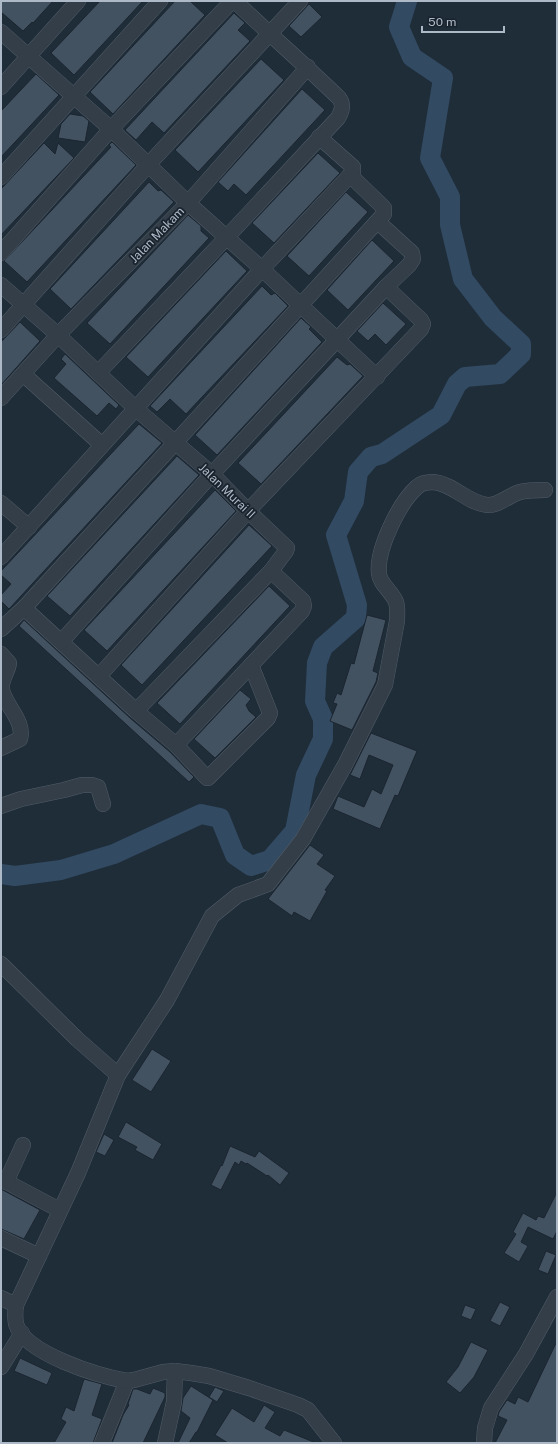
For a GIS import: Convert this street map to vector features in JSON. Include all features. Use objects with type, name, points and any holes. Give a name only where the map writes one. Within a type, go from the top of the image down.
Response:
[{"type":"street","points":[[1,87],[78,1]]},
{"type":"street","points":[[1,176],[160,1]]},
{"type":"street","points":[[1,253],[111,129],[233,1],[308,67],[339,98],[342,103],[342,110],[338,118],[98,372]]},
{"type":"street","points":[[1,330],[148,165],[300,1]]},
{"type":"street","points":[[1,32],[111,129],[188,203],[262,269],[377,377]]},
{"type":"street","name":"Jalan Makam","points":[[1,398],[58,335],[188,203],[308,67]]},
{"type":"street","points":[[1,557],[262,269],[353,172],[353,167],[319,138]]},
{"type":"street","points":[[1,629],[24,608],[300,304],[378,222],[384,214],[384,208],[350,175]]},
{"type":"street","points":[[61,642],[212,474],[386,287],[409,265],[413,257],[412,253],[378,222]]},
{"type":"street","name":"Jalan Murai II","points":[[1,285],[25,304],[135,408],[212,474],[287,548],[271,571],[136,711]]},
{"type":"street","points":[[98,676],[248,511],[418,333],[423,324],[421,320],[386,287]]},
{"type":"street","points":[[23,374],[102,445]]},
{"type":"street","points":[[334,1443],[308,1410],[298,1405],[209,1376],[175,1371],[155,1373],[127,1381],[66,1364],[40,1350],[22,1333],[17,1325],[16,1305],[75,1179],[118,1075],[167,1000],[212,916],[238,895],[268,884],[303,839],[345,765],[385,685],[397,621],[396,602],[379,575],[380,556],[388,531],[400,509],[417,486],[427,482],[440,484],[477,502],[488,505],[492,505],[520,492],[545,490]]},
{"type":"street","points":[[1,503],[29,527]]},
{"type":"street","points":[[176,745],[302,611],[304,606],[303,600],[271,571]]},
{"type":"street","points":[[24,608],[136,711],[176,745],[205,777],[208,778],[268,718],[270,712],[251,665]]},
{"type":"street","points":[[1,654],[9,663],[2,683],[2,691],[21,727],[20,739],[1,748]]},
{"type":"street","points":[[1,806],[21,799],[82,785],[92,785],[98,788],[104,804]]},
{"type":"street","points":[[1,964],[77,1039],[118,1075]]},
{"type":"street","points":[[23,1145],[4,1181],[52,1206]]},
{"type":"street","points":[[1,1238],[39,1256]]},
{"type":"street","points":[[484,1443],[487,1420],[491,1408],[526,1354],[557,1297]]},
{"type":"street","points":[[1,1298],[16,1305]]},
{"type":"street","points":[[1,1367],[22,1333]]},
{"type":"street","points":[[165,1443],[174,1402],[175,1371]]},
{"type":"street","points":[[102,1443],[127,1381]]},
{"type":"building","points":[[1,1],[53,1],[33,23],[32,22],[23,31],[1,12]]},
{"type":"building","points":[[100,1],[143,1],[74,75],[51,53]]},
{"type":"building","points":[[175,1],[190,1],[205,15],[113,114],[90,92]]},
{"type":"building","points":[[309,4],[322,17],[301,37],[289,26]]},
{"type":"building","points":[[234,13],[245,23],[238,30],[250,41],[164,133],[152,122],[136,140],[125,130]]},
{"type":"building","points":[[261,59],[284,80],[198,172],[175,150]]},
{"type":"building","points":[[36,74],[59,95],[1,157],[1,111]]},
{"type":"building","points":[[302,89],[325,110],[246,195],[234,184],[228,191],[218,182]]},
{"type":"building","points":[[70,114],[83,116],[89,121],[85,142],[58,138],[61,124]]},
{"type":"building","points":[[112,142],[136,165],[27,282],[4,261],[111,147],[109,145]]},
{"type":"building","points":[[44,143],[55,154],[58,143],[74,158],[1,235],[1,189]]},
{"type":"building","points":[[318,153],[340,173],[274,243],[252,223]]},
{"type":"building","points":[[149,182],[158,191],[161,190],[174,202],[71,309],[50,289]]},
{"type":"building","points":[[346,192],[368,212],[309,276],[287,256]]},
{"type":"building","points":[[188,215],[201,226],[201,231],[209,238],[110,344],[87,323]]},
{"type":"building","points":[[372,240],[394,261],[348,310],[327,290]]},
{"type":"building","points":[[226,251],[247,271],[148,377],[126,357]]},
{"type":"building","points":[[262,286],[271,295],[275,293],[288,306],[186,414],[170,399],[157,412],[150,406]]},
{"type":"building","points":[[383,303],[406,324],[386,345],[375,334],[368,341],[357,331]]},
{"type":"building","points":[[301,318],[311,327],[309,329],[322,342],[217,455],[195,435]]},
{"type":"building","points":[[20,322],[40,341],[1,385],[1,342]]},
{"type":"building","points":[[65,354],[119,405],[116,409],[109,403],[97,416],[54,378],[66,364],[61,359]]},
{"type":"building","points":[[337,357],[347,365],[350,364],[363,376],[261,484],[238,463]]},
{"type":"building","points":[[139,424],[162,443],[9,609],[1,601],[1,595],[11,584],[1,575],[1,571]]},
{"type":"building","points":[[177,456],[199,475],[70,616],[47,596]]},
{"type":"building","points":[[215,490],[236,511],[107,651],[84,630]]},
{"type":"building","points":[[249,525],[272,546],[142,685],[121,665]]},
{"type":"building","points":[[269,586],[290,606],[180,724],[157,703]]},
{"type":"building","points":[[367,615],[386,620],[373,671],[378,673],[376,682],[352,730],[330,721],[337,704],[333,703],[337,693],[341,695],[351,663],[354,664]]},
{"type":"building","points":[[24,620],[130,718],[170,752],[194,777],[189,782],[19,626]]},
{"type":"building","points":[[240,690],[251,699],[246,705],[249,711],[256,717],[215,758],[194,739]]},
{"type":"building","points":[[371,733],[417,751],[398,796],[395,795],[380,829],[333,809],[338,796],[364,807],[372,789],[381,794],[393,765],[369,755],[360,779],[350,775]]},
{"type":"building","points":[[310,845],[324,855],[317,864],[335,876],[325,890],[327,891],[310,921],[294,912],[292,916],[268,899]]},
{"type":"building","points":[[152,1049],[171,1061],[151,1092],[132,1080]]},
{"type":"building","points":[[126,1122],[162,1144],[153,1160],[135,1150],[137,1147],[118,1137]]},
{"type":"building","points":[[104,1134],[114,1140],[105,1156],[96,1152]]},
{"type":"building","points":[[230,1146],[255,1157],[259,1151],[289,1173],[280,1185],[268,1175],[267,1176],[247,1163],[246,1164],[241,1161],[239,1165],[235,1162],[221,1190],[211,1185],[221,1165],[222,1166]]},
{"type":"building","points":[[1,1189],[40,1210],[24,1239],[1,1229]]},
{"type":"building","points":[[557,1192],[557,1231],[553,1239],[528,1227],[521,1242],[528,1246],[519,1262],[504,1253],[516,1234],[513,1232],[523,1213],[536,1220],[538,1216],[544,1218]]},
{"type":"building","points":[[546,1251],[556,1255],[548,1274],[538,1270]]},
{"type":"building","points":[[500,1302],[510,1307],[500,1326],[490,1321]]},
{"type":"building","points":[[465,1305],[476,1309],[471,1320],[461,1316]]},
{"type":"building","points":[[557,1341],[557,1443],[495,1443],[507,1420],[498,1416],[499,1412],[507,1400],[515,1404],[518,1397],[528,1402]]},
{"type":"building","points":[[471,1342],[488,1350],[474,1377],[460,1393],[446,1382],[458,1367]]},
{"type":"building","points":[[20,1358],[52,1373],[47,1385],[14,1371]]},
{"type":"building","points":[[84,1379],[102,1384],[92,1415],[102,1419],[93,1443],[54,1443],[66,1422],[61,1419],[66,1407],[74,1411]]},
{"type":"building","points":[[191,1386],[213,1400],[197,1432],[189,1443],[178,1443],[190,1418],[181,1411],[183,1398]]},
{"type":"building","points":[[215,1387],[224,1391],[217,1402],[209,1397]]},
{"type":"building","points":[[153,1388],[165,1393],[165,1397],[143,1443],[112,1443],[123,1415],[129,1405],[128,1404],[133,1389],[150,1394]]},
{"type":"building","points":[[264,1405],[275,1412],[265,1428],[280,1436],[284,1430],[316,1443],[228,1443],[215,1435],[232,1408],[254,1422]]},
{"type":"waterway","points":[[1,874],[15,876],[61,870],[114,854],[201,814],[220,818],[235,855],[251,866],[270,860],[295,831],[306,775],[323,739],[323,719],[315,701],[317,663],[323,647],[356,618],[357,605],[336,535],[354,501],[358,472],[371,457],[382,454],[441,415],[457,384],[465,377],[500,374],[521,354],[521,344],[493,318],[463,279],[450,225],[450,197],[430,158],[443,78],[412,57],[399,27],[407,1]]}]
